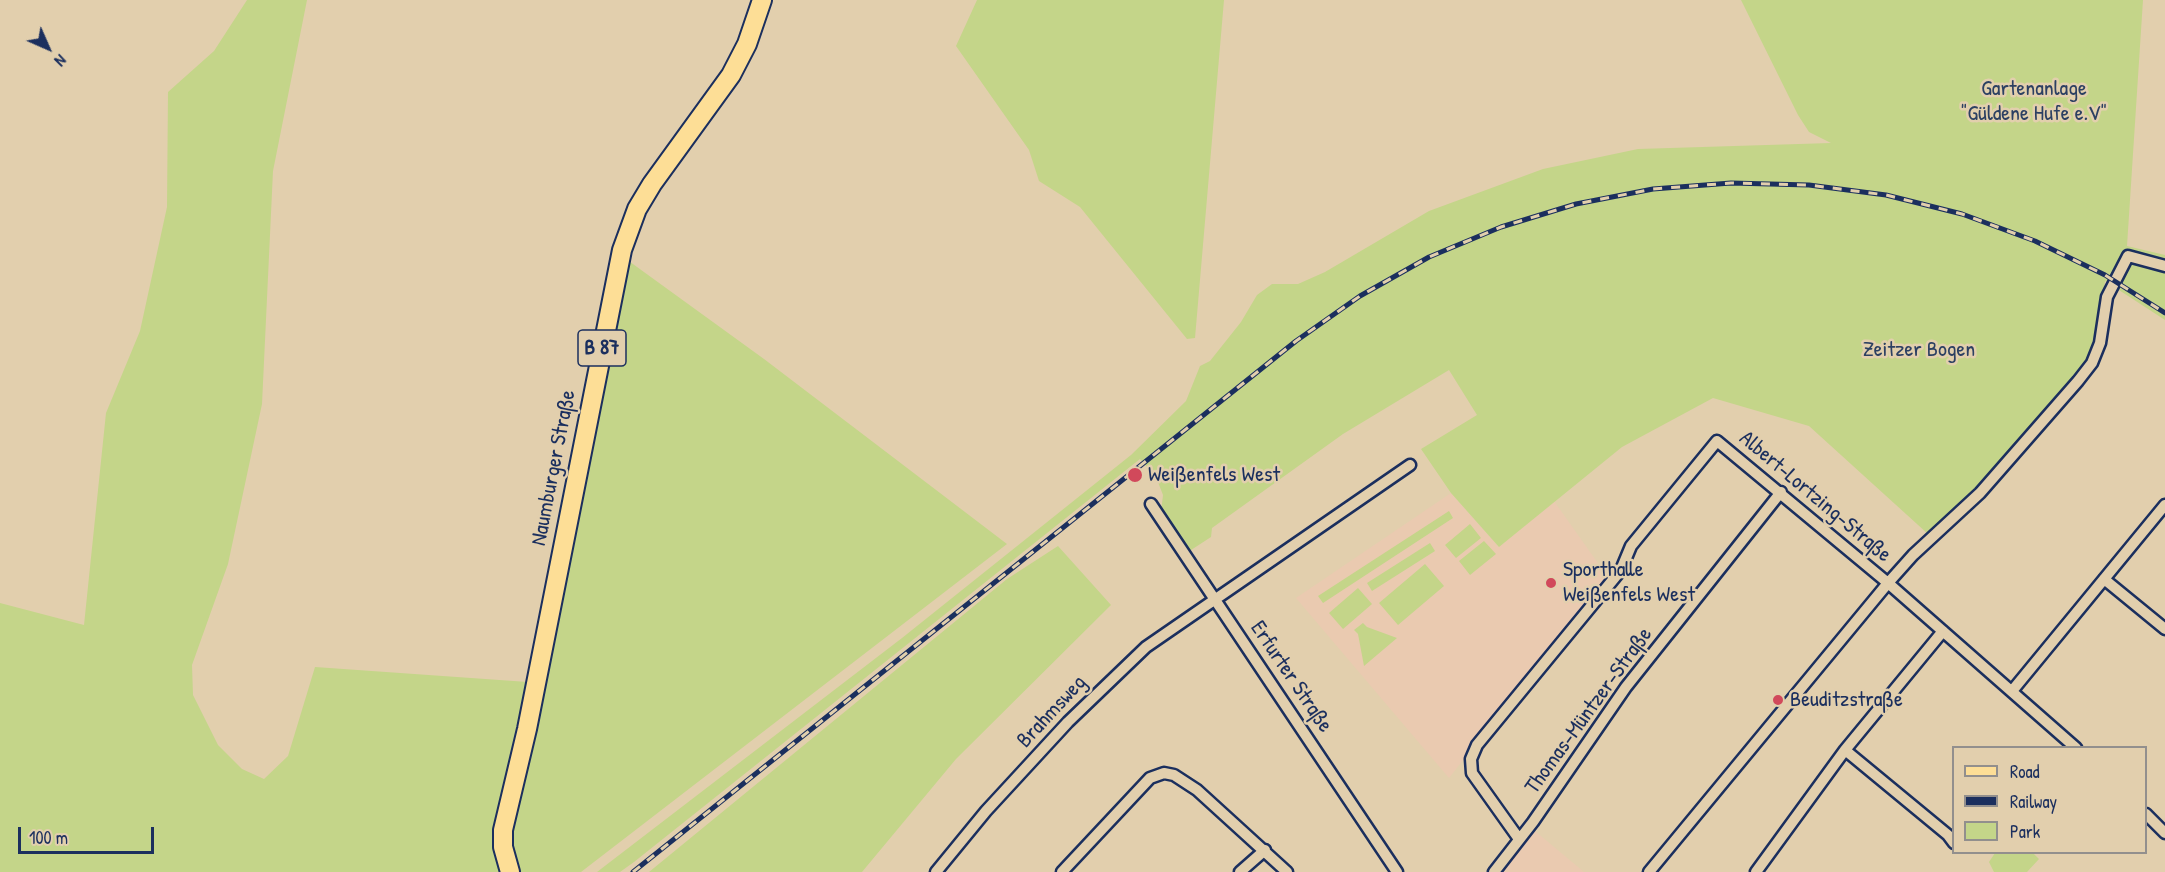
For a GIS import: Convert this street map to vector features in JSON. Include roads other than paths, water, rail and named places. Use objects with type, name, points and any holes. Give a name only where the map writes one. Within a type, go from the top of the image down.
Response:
[{"type":"main road","name":"Naumburger Straße","points":[[510,872],[503,847],[504,821],[527,729],[622,250],[637,208],[731,75],[747,44],[762,0]]},
{"type":"street","points":[[1649,872],[1888,583],[1913,555],[1980,493],[2092,363],[2100,343],[2107,297],[2128,256],[2165,266]]},
{"type":"street","name":"Albert-Lortzing-Straße","points":[[1717,441],[1888,583],[2075,746]]},
{"type":"street","name":"Thomas-Müntzer-Straße","points":[[1519,840],[1472,773],[1471,759],[1477,745],[1621,570],[1631,546],[1642,531],[1717,441]]},
{"type":"street","name":"Brahmsweg","points":[[936,872],[986,811],[1104,685],[1146,647],[1410,465]]},
{"type":"street","name":"Thomas-Müntzer-Straße","points":[[1494,872],[1626,687],[1781,492]]},
{"type":"street","name":"Erfurter Straße","points":[[1151,504],[1397,872]]},
{"type":"street","points":[[2012,691],[2165,505]]},
{"type":"street","points":[[2104,579],[2165,629]]},
{"type":"street","points":[[1756,872],[1845,750],[1943,631]]},
{"type":"street","points":[[1845,750],[1948,835],[1952,841]]},
{"type":"street","points":[[1062,872],[1150,778],[1158,774],[1174,775],[1197,790],[1287,872]]},
{"type":"street","points":[[2147,816],[2165,833]]},
{"type":"street","points":[[1240,872],[1265,850]]},
{"type":"railway","points":[[633,872],[1296,341],[1360,296],[1429,257],[1501,227],[1576,204],[1653,189],[1731,183],[1809,185],[1886,195],[1962,214],[2035,241],[2105,275],[2165,313]]},
{"type":"place","name":"Weißenfels West","points":[[1135,475]]},
{"type":"place","name":"Sporthalle Weißenfels West","points":[[1551,583]]},
{"type":"place","name":"Beuditzstraße","points":[[1778,700]]},
{"type":"park label","name":"Gartenanlage \"Güldene Hufe e.V\"","points":[[2034,102]]},
{"type":"park label","name":"Zeitzer Bogen","points":[[1919,350]]}]
